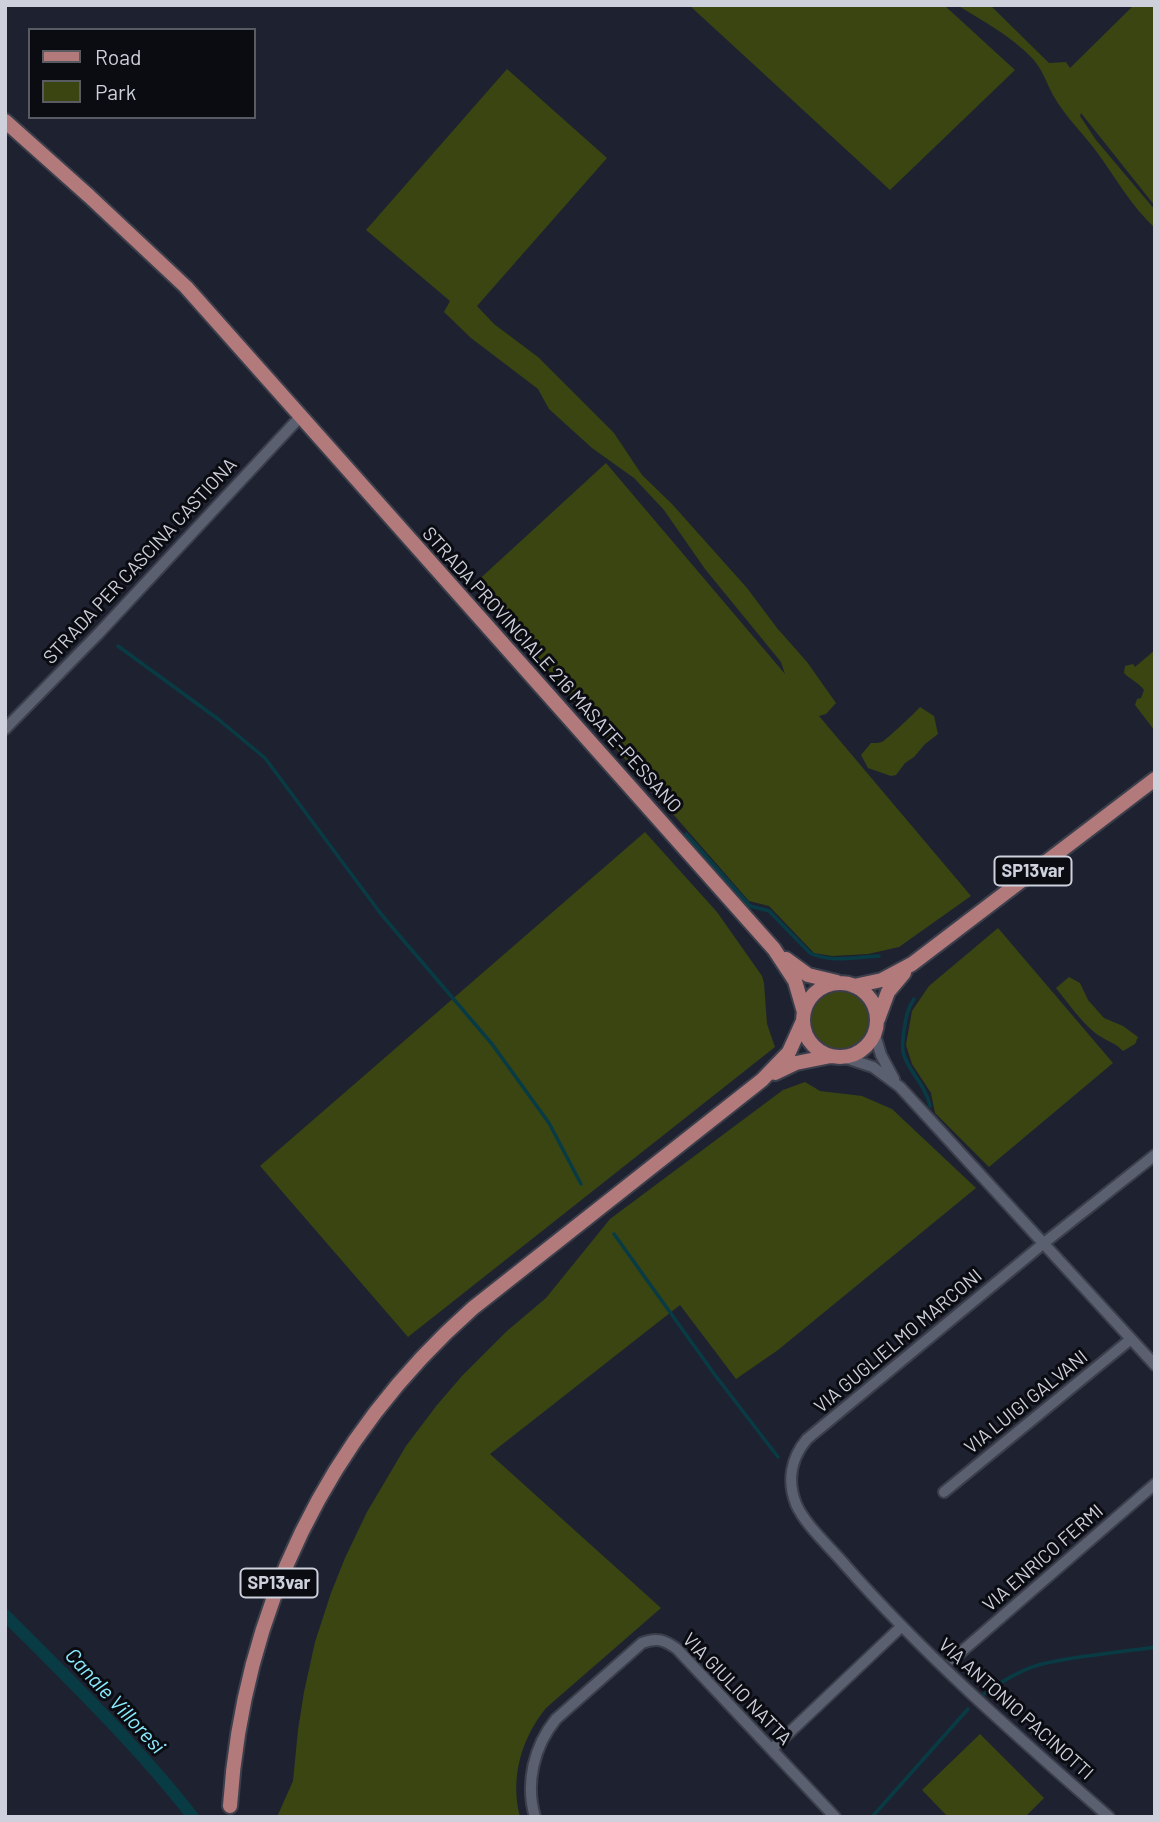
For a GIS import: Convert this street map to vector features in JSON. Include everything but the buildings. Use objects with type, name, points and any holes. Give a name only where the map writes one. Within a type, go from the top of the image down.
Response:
[{"type":"main road","name":"STRADA PROVINCIALE 216 MASATE-PESSANO","points":[[5,121],[186,287],[774,949]]},
{"type":"main road","name":"SP13var","points":[[230,1806],[235,1751],[251,1669],[287,1564],[331,1477],[361,1431],[414,1366],[473,1307],[762,1080],[789,1052],[810,999],[818,990],[828,985],[882,980],[912,964],[1155,779]]},
{"type":"main road","points":[[774,949],[808,975],[847,984],[864,992],[876,1009],[876,1027]]},
{"type":"main road","points":[[774,949],[795,981],[806,1033],[811,1043],[818,1049],[837,1056]]},
{"type":"main road","name":"SP13var","points":[[762,1080],[796,1063],[851,1056],[862,1051],[870,1042],[888,992],[912,964]]},
{"type":"street","name":"STRADA PER CASCINA CASTIONA","points":[[5,729],[99,633],[300,416]]},
{"type":"street","points":[[876,1027],[882,1059],[900,1087],[1155,1365]]},
{"type":"street","points":[[837,1056],[873,1067],[900,1087]]},
{"type":"street","name":"VIA GUGLIELMO MARCONI","points":[[791,1478],[795,1457],[807,1439],[1044,1243],[1154,1157]]},
{"type":"street","name":"VIA LUIGI GALVANI","points":[[944,1492],[1131,1339]]},
{"type":"street","name":"VIA ANTONIO PACINOTTI","points":[[791,1478],[794,1498],[803,1515],[870,1593],[943,1667],[1109,1817]]},
{"type":"street","name":"VIA ENRICO FERMI","points":[[953,1659],[1155,1484]]},
{"type":"street","points":[[772,1749],[902,1626]]},
{"type":"street","name":"VIA GIULIO NATTA","points":[[536,1817],[532,1798],[533,1769],[538,1750],[551,1725],[647,1640],[664,1640],[677,1649],[835,1817]]},
{"type":"green space","points":[[689,5],[944,5],[1015,70],[890,190]]},
{"type":"green space","points":[[957,5],[990,5],[1049,63],[1066,62],[1070,68],[1134,5],[1155,5],[1155,206],[1081,113],[1080,116],[1096,140],[1155,210],[1155,228],[1063,111],[1032,58],[1006,36]]},
{"type":"green space","points":[[507,69],[607,158],[477,306],[494,324],[538,357],[614,433],[642,475],[672,504],[747,588],[807,662],[836,703],[826,714],[819,716],[971,896],[899,947],[868,954],[832,956],[814,953],[769,906],[749,901],[473,585],[606,463],[785,674],[781,662],[705,569],[664,510],[634,478],[592,448],[549,409],[538,389],[471,338],[444,312],[450,301],[366,230]]},
{"type":"green space","points":[[1155,650],[1155,731],[1135,705],[1144,690],[1124,673],[1125,666],[1133,664],[1135,667]]},
{"type":"green space","points":[[920,707],[934,716],[938,734],[905,763],[896,775],[891,776],[868,768],[861,755],[871,743],[885,740]]},
{"type":"green space","points":[[645,832],[717,912],[762,976],[767,1024],[775,1047],[408,1337],[260,1166]]},
{"type":"green space","points":[[998,928],[1113,1063],[989,1167],[935,1113],[931,1093],[912,1064],[906,1045],[912,1011],[929,986]]},
{"type":"green space","points":[[1069,977],[1080,983],[1088,1000],[1104,1018],[1123,1026],[1138,1037],[1135,1044],[1123,1051],[1089,1027],[1056,988]]},
{"type":"green space","points":[[835,989],[847,989],[863,998],[870,1008],[870,1032],[863,1042],[847,1051],[835,1051],[824,1046],[815,1037],[810,1026],[810,1014],[815,1003],[824,994]]},
{"type":"green space","points":[[805,1082],[820,1091],[862,1096],[892,1109],[976,1188],[778,1350],[736,1379],[680,1305],[490,1454],[661,1608],[546,1708],[537,1720],[524,1746],[517,1774],[520,1817],[277,1817],[293,1781],[304,1692],[315,1642],[331,1593],[367,1512],[406,1446],[462,1376],[507,1331],[546,1298],[610,1219],[783,1090]]},
{"type":"green space","points":[[980,1734],[1044,1798],[1025,1817],[948,1817],[922,1790]]},
{"type":"waterway","points":[[118,646],[218,719],[265,758],[381,914],[492,1044],[549,1123],[581,1184]]},
{"type":"waterway","points":[[686,834],[750,906],[769,911],[810,953],[835,959],[879,956]]},
{"type":"waterway","points":[[914,999],[906,1018],[903,1052],[930,1106]]},
{"type":"waterway","points":[[614,1234],[715,1375],[778,1457]]},
{"type":"waterway","name":"Canale Villoresi","points":[[5,1615],[126,1738],[193,1817]]},
{"type":"waterway","points":[[984,1694],[1034,1666],[1084,1656],[1155,1647]]},
{"type":"waterway","points":[[872,1817],[968,1709]]}]
